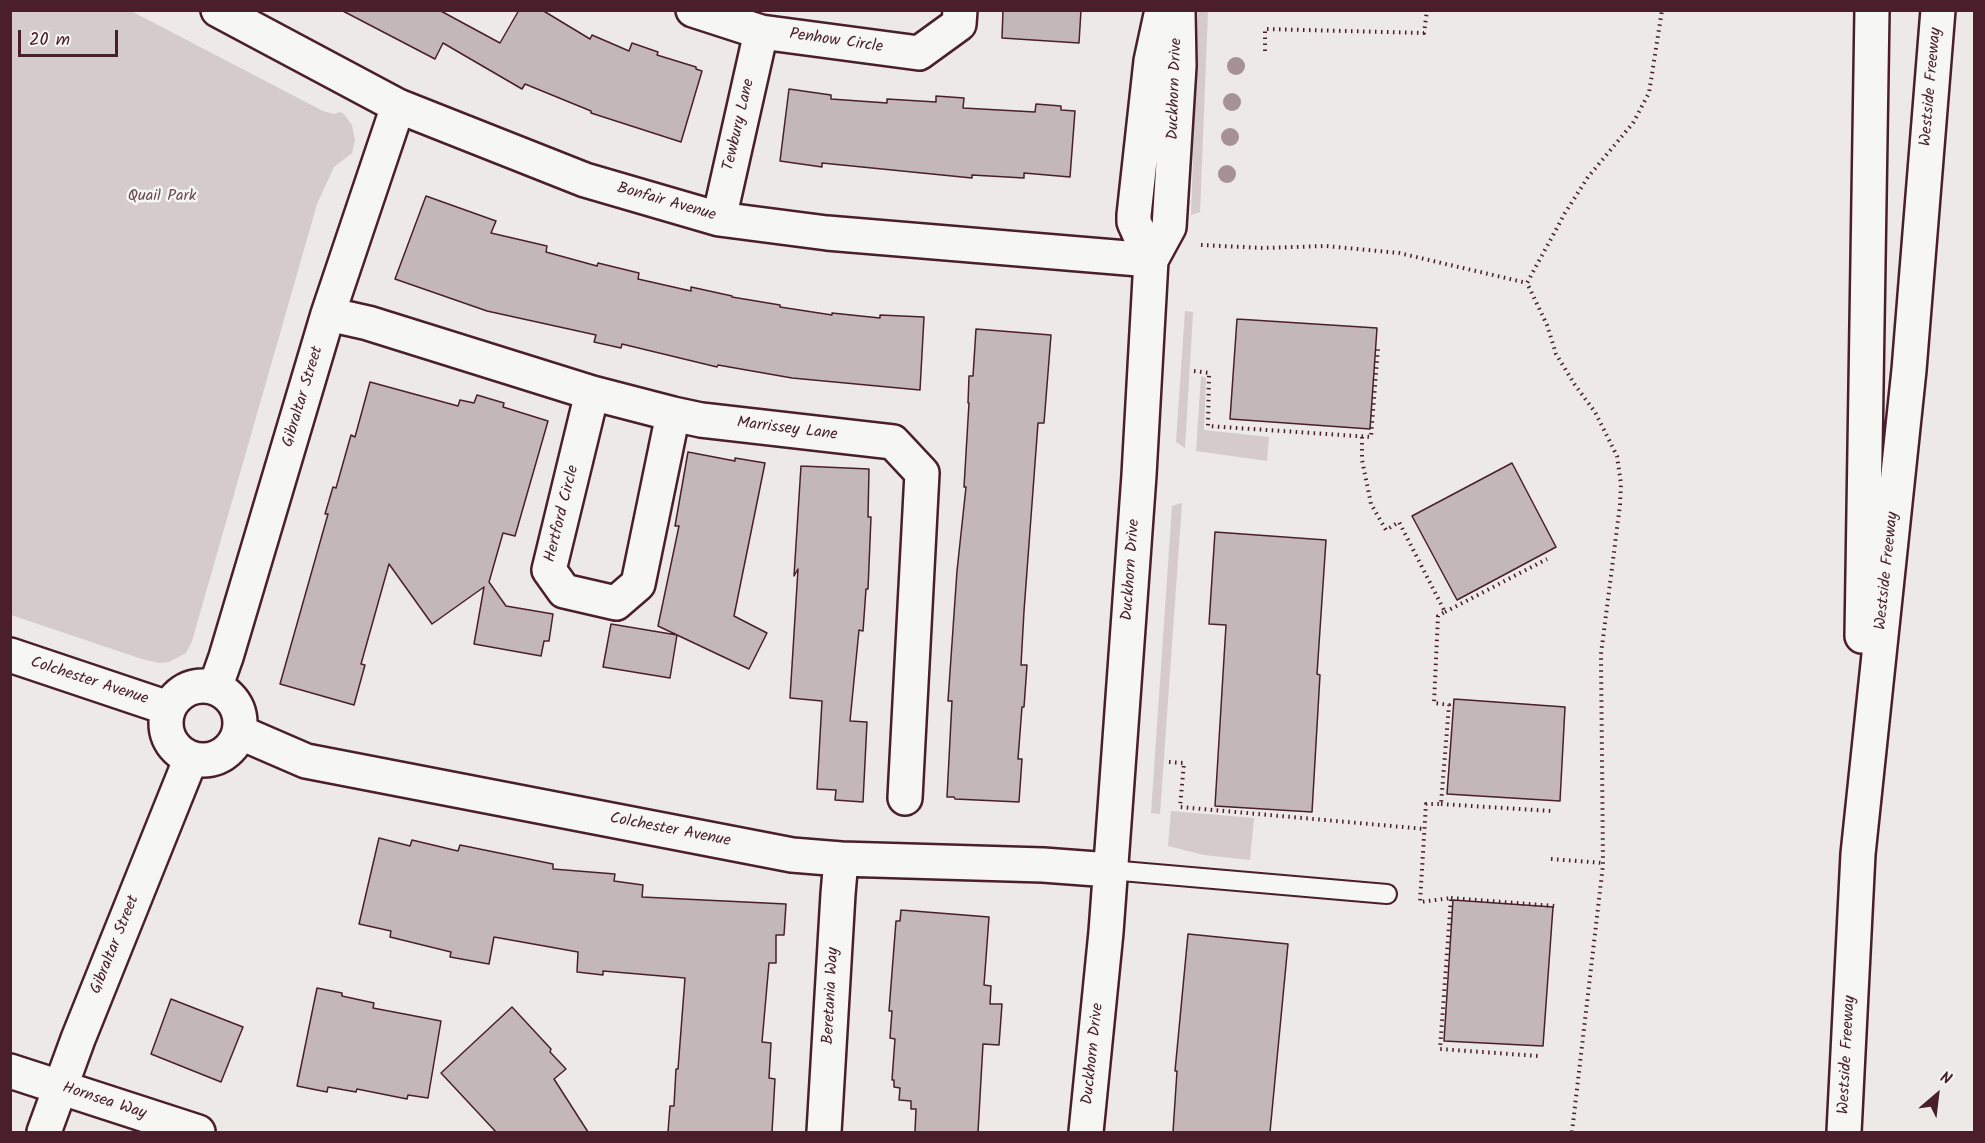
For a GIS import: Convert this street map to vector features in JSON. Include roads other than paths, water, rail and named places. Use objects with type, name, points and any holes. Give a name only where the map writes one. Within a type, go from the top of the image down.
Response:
[{"type":"main road","name":"Bonfair Avenue","points":[[218,10],[398,106],[585,180],[719,219],[826,233],[1151,260]]},
{"type":"main road","name":"Penhow Circle","points":[[693,10],[761,32],[919,53],[959,24],[960,10]]},
{"type":"main road","points":[[1151,260],[1134,222],[1134,215],[1151,61],[1162,10]]},
{"type":"main road","name":"Duckhorn Drive","points":[[1086,1132],[1110,870],[1138,486],[1151,260],[1169,227],[1179,66],[1178,10]]},
{"type":"main road","points":[[1858,854],[1872,10]]},
{"type":"main road","name":"Westside Freeway","points":[[1844,1132],[1858,854],[1909,370],[1938,10]]},
{"type":"main road","name":"Tewbury Lane","points":[[719,219],[761,32]]},
{"type":"main road","name":"Gibraltar Street","points":[[215,688],[328,314],[398,106]]},
{"type":"main road","name":"Marrissey Lane","points":[[328,314],[368,323],[592,393],[673,414],[701,420],[893,442],[922,473],[906,798]]},
{"type":"main road","name":"Hertford Circle","points":[[592,393],[549,570],[564,591],[616,603],[638,584],[673,414]]},
{"type":"main road","name":"Colchester Avenue","points":[[10,655],[168,708]]},
{"type":"main road","points":[[196,686],[215,688],[230,698],[237,708],[240,720],[239,732],[234,744],[215,758],[202,760],[191,758],[171,743],[166,732],[165,720],[168,708],[185,690],[196,686]]},
{"type":"main road","name":"Colchester Avenue","points":[[239,732],[306,761],[792,855],[841,859],[1043,865],[1110,870]]},
{"type":"main road","name":"Gibraltar Street","points":[[44,1132],[78,1039],[191,758]]},
{"type":"main road","name":"Beretania Way","points":[[824,1132],[837,894],[841,859]]},
{"type":"main road","name":"Hornsea Way","points":[[10,1071],[198,1132]]},
{"type":"lane","points":[[1110,870],[1387,894]]},
{"type":"park label","name":"Quail Park","points":[[162,197]]}]
